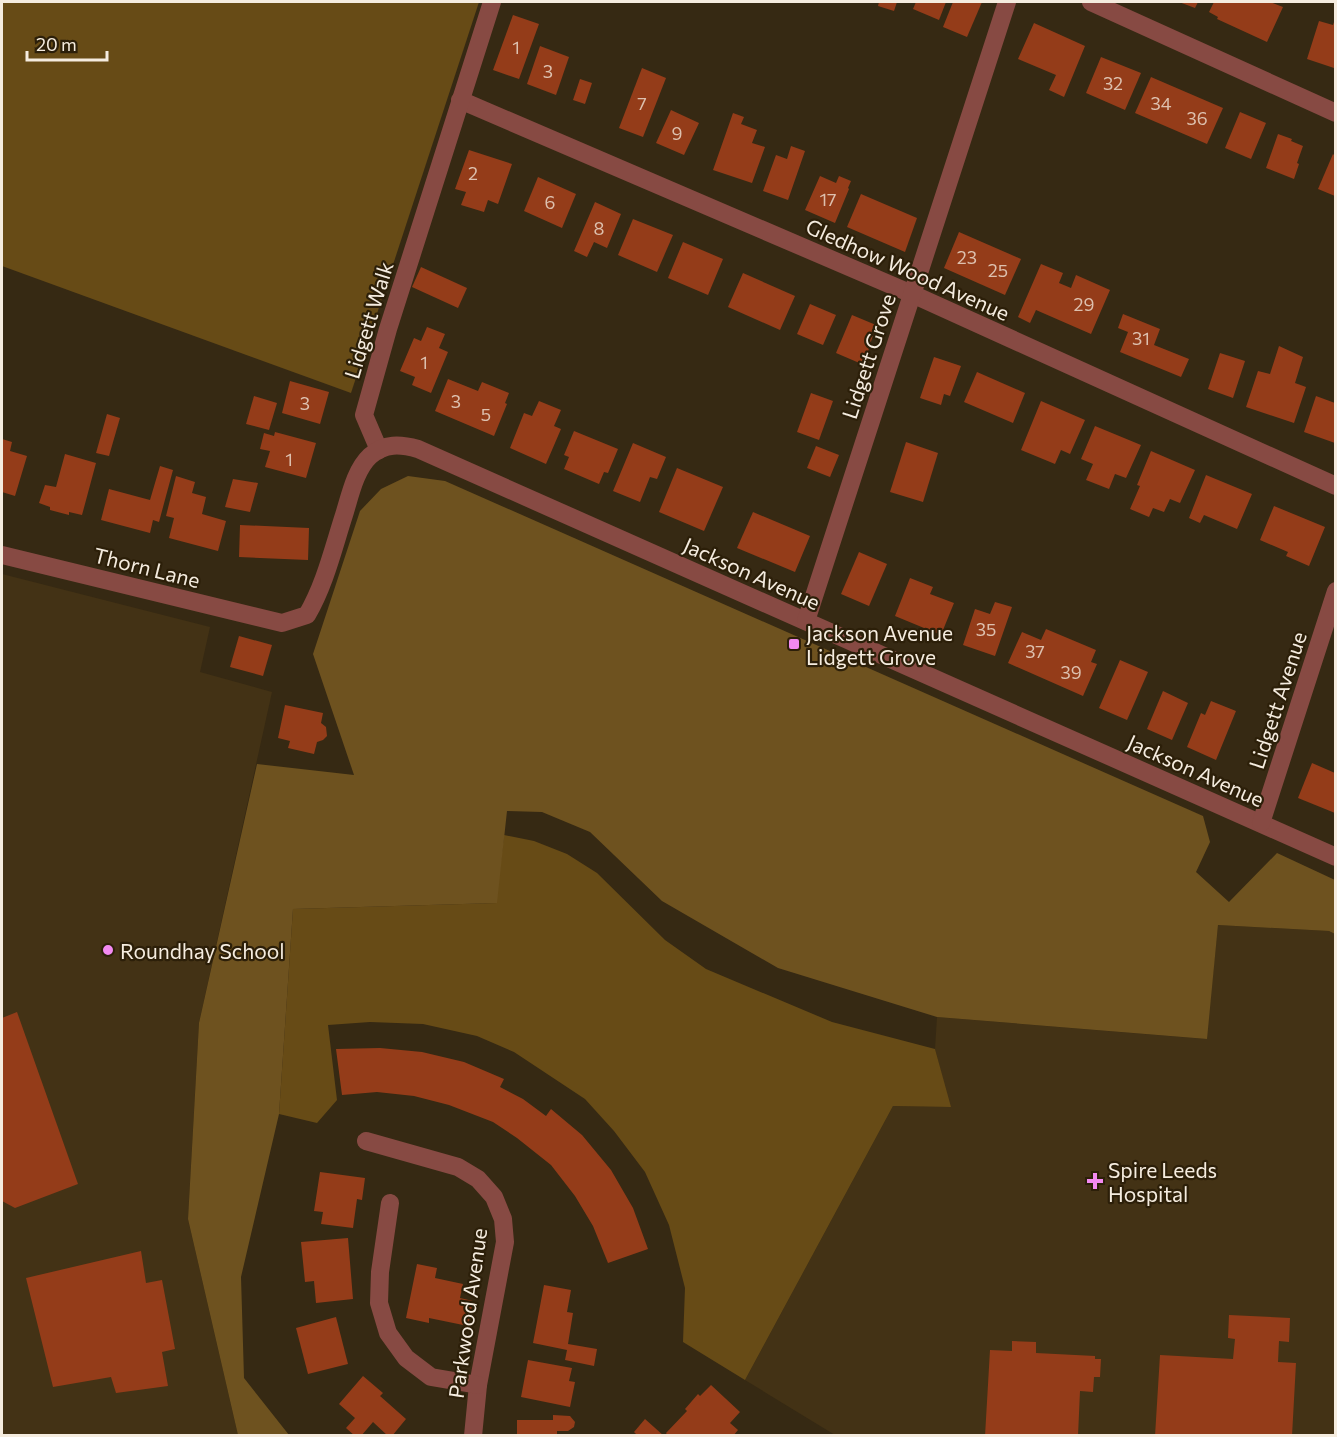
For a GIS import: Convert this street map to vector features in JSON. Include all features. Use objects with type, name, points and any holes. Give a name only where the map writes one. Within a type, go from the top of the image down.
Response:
[{"type":"street","name":"Lidgett Walk","points":[[379,450],[364,415],[388,329],[492,2]]},
{"type":"street","name":"Lidgett Grove","points":[[806,621],[1007,2]]},
{"type":"street","points":[[1091,2],[1335,113]]},
{"type":"street","name":"Gledhow Wood Avenue","points":[[460,100],[912,294],[1335,486]]},
{"type":"street","name":"Jackson Avenue","points":[[379,450],[399,444],[418,449],[1335,857]]},
{"type":"street","name":"Thorn Lane","points":[[2,555],[282,623],[307,615],[318,596],[355,479],[369,458],[379,450]]},
{"type":"street","name":"Lidgett Avenue","points":[[1260,824],[1335,591]]},
{"type":"street","name":"Parkwood Avenue","points":[[366,1141],[458,1167],[478,1179],[494,1197],[503,1219],[505,1242],[478,1385],[473,1436]]},
{"type":"street","points":[[390,1203],[380,1272],[379,1303],[388,1333],[406,1358],[430,1377],[478,1385]]},
{"type":"shaded area","points":[[2,2],[479,2],[351,393],[2,266]]},
{"type":"shaded area","points":[[408,476],[445,481],[1203,816],[1210,842],[1196,872],[1229,902],[1277,853],[1335,880],[1335,934],[1329,931],[1218,925],[1207,1039],[937,1017],[778,968],[662,901],[590,832],[542,812],[507,811],[497,903],[293,909],[279,1114],[241,1277],[244,1378],[289,1435],[238,1435],[188,1219],[199,1023],[257,764],[354,775],[313,654],[360,511],[381,489]]},
{"type":"shaded area","name":"Roundhay School","points":[[2,574],[210,627],[200,672],[272,692],[199,1023],[188,1219],[238,1435],[2,1435]]},
{"type":"shaded area","points":[[504,835],[534,841],[567,854],[597,873],[665,940],[706,969],[832,1022],[935,1049],[951,1107],[893,1106],[745,1380],[683,1342],[685,1288],[669,1225],[645,1172],[614,1131],[585,1099],[514,1052],[477,1036],[423,1024],[370,1022],[328,1025],[337,1100],[317,1123],[279,1114],[293,909],[496,903]]},
{"type":"shaded area","name":"Spire Leeds Hospital","points":[[1218,925],[1329,931],[1335,934],[1335,1435],[835,1435],[745,1380],[893,1106],[950,1107],[935,1049],[937,1017],[1206,1039]]},
{"type":"building","points":[[879,2],[897,2],[894,11],[878,6]]},
{"type":"building","points":[[916,2],[946,2],[939,20],[913,9]]},
{"type":"building","points":[[953,2],[982,2],[967,37],[943,27]]},
{"type":"building","points":[[1179,2],[1198,2],[1195,8]]},
{"type":"building","points":[[1214,2],[1270,2],[1283,7],[1267,42],[1217,19],[1218,17],[1209,12]]},
{"type":"building","points":[[513,15],[539,24],[519,79],[493,70]]},
{"type":"building","points":[[1335,19],[1334,68],[1307,59],[1319,21],[1333,25]]},
{"type":"building","points":[[1034,23],[1085,46],[1064,97],[1049,90],[1056,75],[1018,59]]},
{"type":"building","points":[[540,46],[569,57],[556,95],[527,84]]},
{"type":"building","points":[[1101,57],[1141,73],[1125,110],[1086,93]]},
{"type":"building","points":[[642,68],[666,78],[643,137],[619,128]]},
{"type":"building","points":[[1151,77],[1223,108],[1207,144],[1135,113]]},
{"type":"building","points":[[580,79],[592,83],[585,104],[573,100]]},
{"type":"building","points":[[671,110],[699,123],[684,155],[656,143]]},
{"type":"building","points":[[1240,112],[1266,123],[1251,159],[1225,148]]},
{"type":"building","points":[[733,113],[744,117],[741,124],[757,130],[752,143],[765,147],[752,183],[713,170]]},
{"type":"building","points":[[1278,134],[1303,146],[1294,179],[1266,168]]},
{"type":"building","points":[[791,146],[805,151],[788,200],[763,191],[776,155],[787,159]]},
{"type":"building","points":[[469,150],[512,164],[498,204],[488,200],[484,212],[461,205],[466,192],[455,189]]},
{"type":"building","points":[[1333,154],[1335,156],[1335,196],[1318,189]]},
{"type":"building","points":[[820,176],[836,183],[839,176],[851,181],[835,223],[805,210]]},
{"type":"building","points":[[538,177],[576,194],[562,228],[524,211]]},
{"type":"building","points":[[861,194],[917,218],[905,252],[847,227]]},
{"type":"building","points":[[595,202],[621,214],[607,248],[594,242],[587,257],[574,251]]},
{"type":"building","points":[[633,219],[673,235],[657,272],[618,255]]},
{"type":"building","points":[[959,232],[1021,259],[1005,295],[944,268]]},
{"type":"building","points":[[683,242],[723,259],[708,295],[668,278]]},
{"type":"building","points":[[1041,264],[1063,273],[1059,283],[1071,288],[1076,275],[1110,290],[1091,334],[1036,310],[1030,323],[1018,317]]},
{"type":"building","points":[[421,267],[467,288],[458,308],[412,287]]},
{"type":"building","points":[[743,273],[795,296],[780,330],[728,307]]},
{"type":"building","points":[[810,304],[836,315],[823,345],[797,334]]},
{"type":"building","points":[[1123,314],[1160,329],[1154,345],[1189,359],[1181,377],[1120,352],[1128,332],[1118,328]]},
{"type":"building","points":[[852,315],[876,325],[864,365],[836,353]]},
{"type":"building","points":[[427,327],[445,334],[439,348],[448,352],[431,393],[412,385],[415,377],[400,371],[414,338],[421,341]]},
{"type":"building","points":[[1279,346],[1303,357],[1295,383],[1306,387],[1294,423],[1246,407],[1258,371],[1270,374]]},
{"type":"building","points":[[1220,353],[1245,361],[1233,398],[1208,389]]},
{"type":"building","points":[[934,357],[961,366],[950,396],[944,394],[941,405],[920,398]]},
{"type":"building","points":[[977,372],[1025,393],[1013,423],[964,402]]},
{"type":"building","points":[[448,379],[478,391],[482,382],[509,393],[494,436],[435,411]]},
{"type":"building","points":[[290,381],[329,392],[320,424],[282,413]]},
{"type":"building","points":[[811,393],[833,401],[819,440],[797,432]]},
{"type":"building","points":[[254,396],[277,403],[269,430],[246,424]]},
{"type":"building","points":[[1316,396],[1335,403],[1335,443],[1304,432]]},
{"type":"building","points":[[539,401],[561,410],[554,426],[561,429],[546,464],[510,448],[524,413],[532,416]]},
{"type":"building","points":[[1041,401],[1085,420],[1070,454],[1061,450],[1055,464],[1021,450]]},
{"type":"building","points":[[107,414],[120,418],[109,456],[96,453]]},
{"type":"building","points":[[1095,426],[1141,445],[1126,478],[1115,474],[1109,489],[1086,480],[1093,464],[1081,459]]},
{"type":"building","points":[[574,431],[618,449],[608,473],[604,472],[599,484],[564,469],[569,457],[564,455]]},
{"type":"building","points":[[275,432],[316,443],[306,478],[265,467],[270,451],[260,449],[264,433],[274,436]]},
{"type":"building","points":[[2,439],[12,442],[10,451],[27,456],[15,496],[2,492]]},
{"type":"building","points":[[906,442],[938,453],[923,502],[890,492]]},
{"type":"building","points":[[633,443],[666,457],[657,479],[650,477],[640,502],[613,491]]},
{"type":"building","points":[[816,446],[839,455],[830,477],[807,468]]},
{"type":"building","points":[[1151,451],[1195,470],[1180,503],[1170,499],[1164,512],[1153,508],[1149,517],[1130,509]]},
{"type":"building","points":[[65,454],[96,463],[82,515],[69,512],[69,515],[50,510],[50,507],[39,503],[45,485],[56,487]]},
{"type":"building","points":[[160,466],[173,470],[159,522],[153,520],[150,533],[101,520],[109,489],[150,500]]},
{"type":"building","points":[[677,468],[723,487],[704,531],[659,512]]},
{"type":"building","points":[[1206,475],[1252,494],[1237,529],[1204,515],[1200,523],[1189,518]]},
{"type":"building","points":[[176,476],[195,482],[192,493],[206,497],[202,514],[226,521],[218,551],[169,538],[174,518],[166,516]]},
{"type":"building","points":[[233,479],[258,483],[250,512],[225,507]]},
{"type":"building","points":[[1274,506],[1325,527],[1309,566],[1286,556],[1288,552],[1260,540]]},
{"type":"building","points":[[753,512],[810,536],[795,572],[737,548]]},
{"type":"building","points":[[240,525],[309,528],[308,560],[239,557]]},
{"type":"building","points":[[859,552],[887,564],[869,606],[841,594]]},
{"type":"building","points":[[910,578],[933,587],[930,594],[954,603],[941,635],[895,616]]},
{"type":"building","points":[[995,602],[1012,607],[995,656],[963,645],[975,609],[990,614]]},
{"type":"building","points":[[1046,629],[1096,650],[1091,662],[1097,664],[1083,696],[1008,663],[1022,632],[1041,640]]},
{"type":"building","points":[[239,636],[272,645],[263,676],[230,667]]},
{"type":"building","points":[[1120,660],[1148,672],[1127,720],[1099,708]]},
{"type":"building","points":[[1163,691],[1188,703],[1172,740],[1147,729]]},
{"type":"building","points":[[1211,701],[1236,711],[1216,760],[1187,747],[1201,713],[1205,715]]},
{"type":"building","points":[[285,705],[323,713],[321,723],[326,727],[327,736],[317,742],[314,754],[288,748],[290,741],[278,738]]},
{"type":"building","points":[[1312,763],[1335,773],[1335,813],[1298,798]]},
{"type":"building","points":[[17,1012],[78,1184],[15,1208],[2,1201],[2,1018]]},
{"type":"building","points":[[380,1048],[422,1052],[464,1062],[504,1079],[500,1087],[523,1099],[546,1116],[551,1109],[582,1135],[611,1170],[633,1208],[648,1249],[608,1263],[593,1226],[575,1196],[551,1165],[493,1122],[449,1105],[414,1096],[377,1092],[342,1095],[336,1049]]},
{"type":"building","points":[[320,1172],[365,1178],[362,1200],[357,1199],[353,1228],[321,1224],[323,1212],[314,1211]]},
{"type":"building","points":[[348,1238],[353,1299],[316,1303],[314,1281],[305,1282],[301,1242]]},
{"type":"building","points":[[141,1251],[146,1283],[162,1280],[175,1349],[162,1352],[168,1386],[116,1393],[111,1377],[53,1387],[26,1278]]},
{"type":"building","points":[[417,1264],[437,1268],[435,1278],[463,1284],[460,1298],[473,1301],[468,1326],[429,1318],[429,1323],[406,1318]]},
{"type":"building","points":[[544,1285],[571,1290],[567,1312],[573,1313],[568,1344],[597,1349],[594,1366],[565,1360],[567,1350],[533,1343]]},
{"type":"building","points":[[1229,1315],[1290,1318],[1289,1342],[1279,1341],[1278,1362],[1296,1363],[1292,1436],[1155,1436],[1160,1355],[1233,1359],[1235,1339],[1228,1338]]},
{"type":"building","points":[[336,1317],[348,1364],[308,1374],[296,1328]]},
{"type":"building","points":[[1012,1341],[1036,1342],[1036,1353],[1095,1356],[1095,1359],[1101,1359],[1100,1377],[1094,1377],[1093,1392],[1080,1391],[1078,1436],[985,1436],[990,1350],[1012,1351]]},
{"type":"building","points":[[528,1360],[572,1368],[569,1381],[575,1382],[570,1407],[521,1397]]},
{"type":"building","points":[[363,1376],[383,1393],[380,1396],[406,1419],[392,1436],[388,1436],[373,1422],[361,1436],[355,1436],[346,1428],[355,1418],[339,1404]]},
{"type":"building","points":[[711,1385],[740,1412],[730,1423],[738,1430],[733,1436],[668,1436],[666,1433],[687,1411],[685,1409],[698,1394],[700,1396]]},
{"type":"building","points":[[553,1415],[570,1416],[575,1422],[574,1427],[568,1431],[557,1431],[557,1436],[517,1436],[517,1420],[553,1420]]},
{"type":"building","points":[[645,1419],[664,1436],[638,1436],[634,1432]]},
{"type":"place","name":"Jackson Avenue Lidgett Grove","points":[[794,644]]},
{"type":"place","name":"Roundhay School","points":[[108,950]]},
{"type":"place","name":"Spire Leeds Hospital","points":[[1095,1181]]}]
